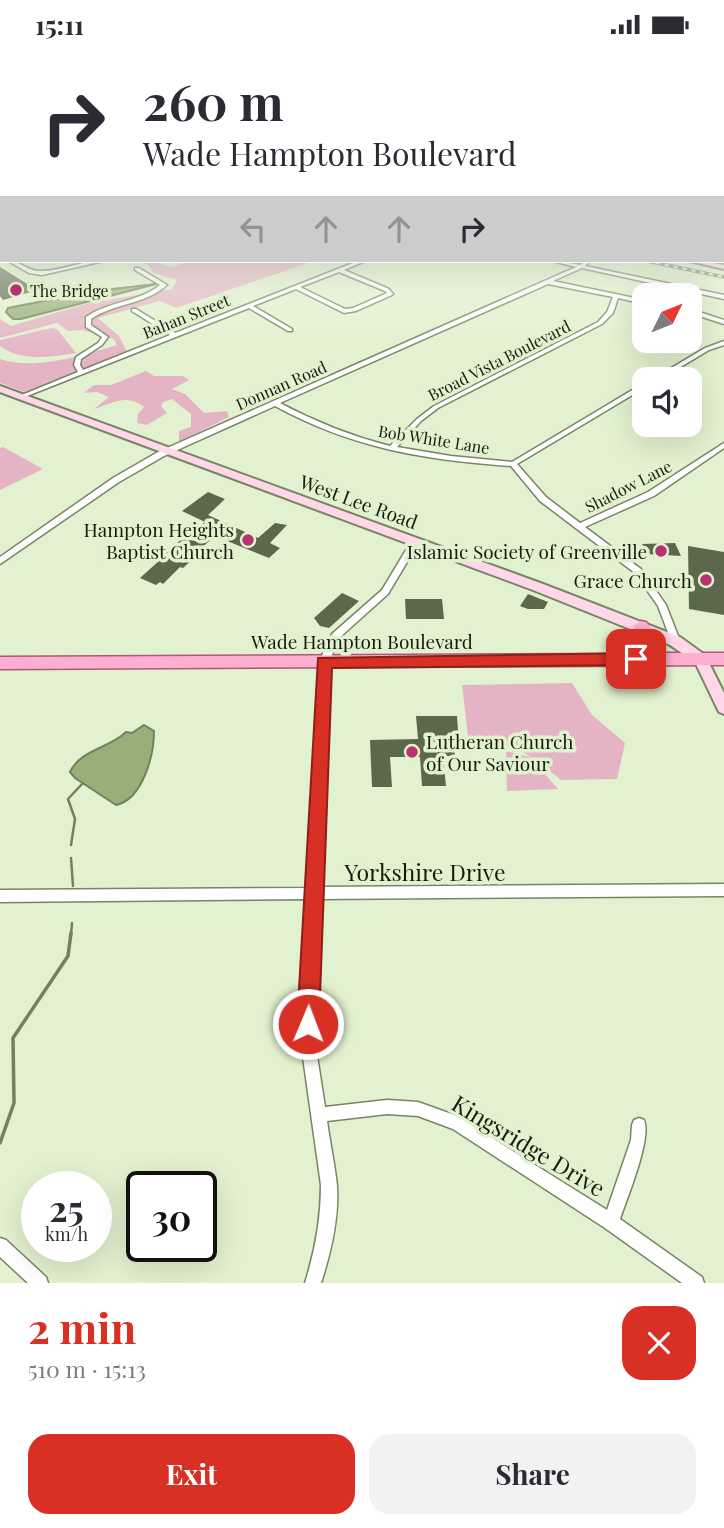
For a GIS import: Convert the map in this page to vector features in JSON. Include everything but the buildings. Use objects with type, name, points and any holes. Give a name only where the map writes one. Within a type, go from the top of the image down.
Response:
[{"type":"main road","points":[[636,659],[652,642],[652,637],[641,626]]},
{"type":"main road","name":"Wade Hampton Boulevard","points":[[0,663],[325,658],[724,659]]},
{"type":"street","points":[[15,263],[31,272],[42,273],[91,263]]},
{"type":"street","name":"Bahan Street","points":[[20,397],[357,263]]},
{"type":"street","points":[[703,263],[724,267]]},
{"type":"street","points":[[585,264],[724,297]]},
{"type":"street","name":"Donnan Road","points":[[0,561],[116,480],[168,451],[585,264]]},
{"type":"street","points":[[82,373],[77,365],[78,358],[100,344],[105,337],[88,325],[88,318],[151,295],[164,285],[137,269]]},
{"type":"street","points":[[295,287],[344,311],[355,310],[390,293],[339,270]]},
{"type":"street","points":[[547,282],[632,300]]},
{"type":"street","name":"Broad Vista Boulevard","points":[[391,449],[436,407],[600,323],[610,313],[616,297]]},
{"type":"street","points":[[249,306],[290,330]]},
{"type":"street","points":[[134,310],[175,336]]},
{"type":"street","points":[[702,315],[724,322]]},
{"type":"street","points":[[676,367],[724,342]]},
{"type":"street","name":"West Lee Road","points":[[0,389],[641,626],[675,641],[700,659]]},
{"type":"street","points":[[632,392],[513,464],[543,499],[618,554],[647,581],[662,605],[675,641]]},
{"type":"street","name":"Bob White Lane","points":[[275,403],[325,429],[391,449],[513,464]]},
{"type":"street","name":"Shadow Lane","points":[[580,526],[651,494],[724,445]]},
{"type":"street","points":[[313,1283],[327,1234],[330,1207],[308,1043],[307,1005],[325,658],[335,636],[385,592],[415,542]]},
{"type":"street","points":[[700,659],[724,708]]},
{"type":"street","name":"Yorkshire Drive","points":[[0,896],[724,890]]},
{"type":"street","name":"Kingsridge Drive","points":[[318,1115],[387,1107],[437,1114],[486,1140],[611,1222],[696,1283]]},
{"type":"street","points":[[611,1222],[638,1140],[639,1125]]},
{"type":"street","points":[[0,1246],[40,1283]]},
{"type":"shaded area","points":[[144,263],[171,267],[185,263],[308,263],[176,308],[160,301],[98,318],[119,336],[127,352],[25,392],[0,383],[0,359],[43,362],[117,345],[114,339],[82,330],[68,331],[57,323],[0,338],[0,319],[11,326],[89,303],[172,289],[177,280],[154,273]]},
{"type":"shaded area","points":[[156,284],[21,319],[13,319],[6,312],[8,308],[95,291]]},
{"type":"shaded area","points":[[51,328],[57,329],[76,353],[47,357],[27,356],[0,346],[0,340]]},
{"type":"shaded area","points":[[146,371],[154,376],[183,376],[189,380],[172,389],[185,394],[204,413],[227,411],[229,417],[179,442],[179,431],[191,427],[191,414],[172,399],[163,402],[161,406],[167,413],[147,425],[137,423],[138,414],[144,407],[137,403],[125,400],[94,409],[108,398],[107,396],[97,392],[84,393],[94,385],[111,385]]},
{"type":"shaded area","points":[[3,447],[43,469],[0,490],[0,448]]},
{"type":"shaded area","points":[[572,683],[592,715],[625,743],[617,779],[561,780],[538,762],[508,745],[468,736],[462,685]]},
{"type":"shaded area","points":[[144,725],[154,731],[152,752],[140,785],[125,801],[116,805],[70,772],[88,754]]},
{"type":"shaded area","points":[[506,751],[530,757],[558,789],[507,791]]},
{"type":"waterway","points":[[71,845],[75,819],[68,799],[83,783]]},
{"type":"waterway","points":[[71,858],[73,886]]},
{"type":"waterway","points":[[71,935],[72,923]]},
{"type":"waterway","points":[[0,1143],[14,1103],[13,1038],[68,956],[71,933]]},
{"type":"railway","points":[[657,263],[724,277]]},
{"type":"place","name":"The Bridge","points":[[16,290]]},
{"type":"place","name":"Hampton Heights Baptist Church","points":[[248,540]]},
{"type":"place","name":"Islamic Society of Greenville","points":[[661,551]]},
{"type":"place","name":"Grace Church","points":[[706,580]]},
{"type":"place","name":"Lutheran Church of Our Saviour","points":[[412,752]]},
{"type":"route","points":[[308,1024],[324,662],[636,659]]}]
